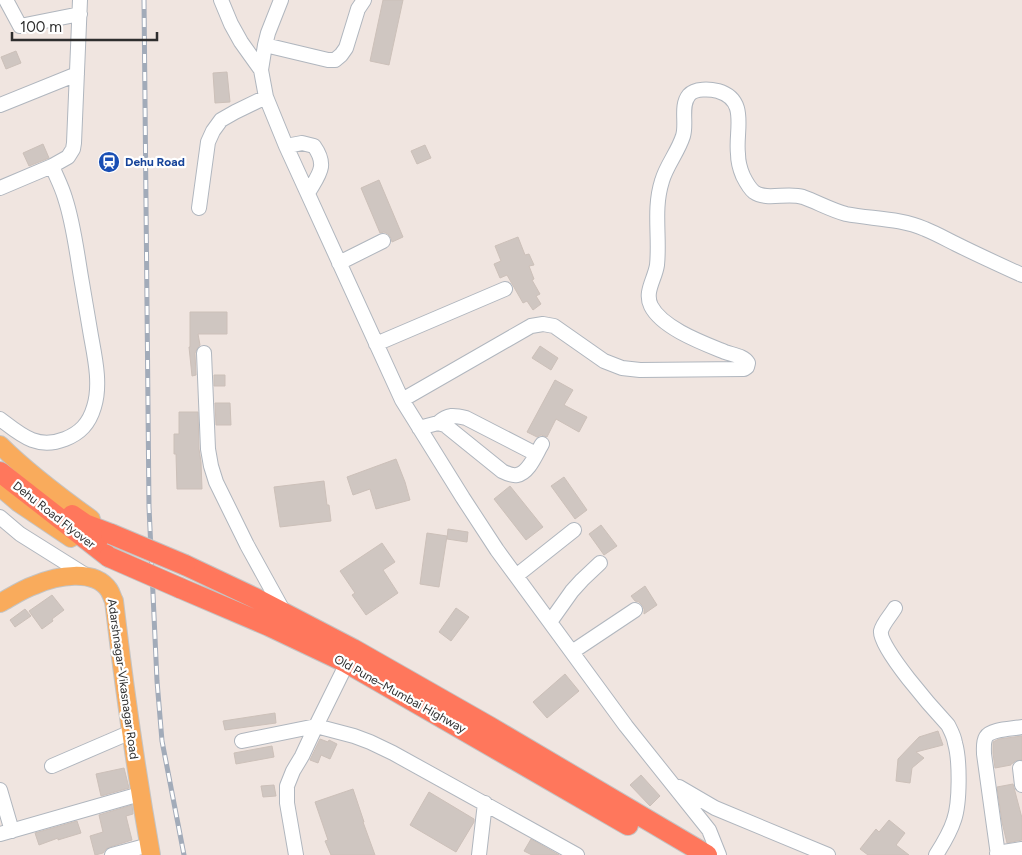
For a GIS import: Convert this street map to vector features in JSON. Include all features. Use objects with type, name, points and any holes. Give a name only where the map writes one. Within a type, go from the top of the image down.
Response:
[{"type":"highway","name":"Dehu Road Flyover","points":[[0,458],[82,529],[109,557]]},
{"type":"highway","name":"Dehu Road Flyover","points":[[0,472],[82,529],[111,534],[185,565]]},
{"type":"highway","name":"Old Pune–Mumbai Highway","points":[[109,557],[268,626],[350,656],[490,727],[707,855]]},
{"type":"highway","name":"Old Pune–Mumbai Highway","points":[[185,565],[257,598],[286,614],[350,656],[679,855]]},
{"type":"main road","points":[[0,445],[60,496],[111,534]]},
{"type":"main road","points":[[0,488],[82,546],[109,557]]},
{"type":"main road","points":[[0,603],[36,584],[73,576],[87,576]]},
{"type":"main road","name":"Adarshnagar-Vikasnagar Road","points":[[87,576],[98,580],[108,589],[114,601],[131,732],[150,850]]},
{"type":"street","points":[[6,0],[20,26],[80,14]]},
{"type":"street","points":[[0,188],[52,166],[68,157],[73,149],[80,0]]},
{"type":"street","points":[[221,0],[241,42],[261,70]]},
{"type":"street","points":[[281,0],[265,45],[261,70],[266,97],[286,146],[402,400],[497,550],[626,726],[709,830],[720,855]]},
{"type":"street","points":[[265,45],[335,60],[346,48],[358,9],[364,0]]},
{"type":"street","points":[[0,105],[77,74]]},
{"type":"street","points":[[402,400],[531,326],[543,324],[554,326],[604,361],[622,368],[690,370],[744,369],[748,367],[747,360],[709,345],[674,328],[662,320],[650,304],[649,293],[656,270],[658,252],[657,198],[662,179],[683,136],[685,122],[684,105],[688,96],[693,92],[718,91],[728,95],[735,102],[739,110],[737,153],[746,183],[753,191],[764,196],[801,196],[844,213],[924,228],[1022,275]]},
{"type":"street","points":[[199,208],[208,142],[213,131],[221,120],[266,97]]},
{"type":"street","points":[[286,146],[302,143],[314,146],[320,154],[322,166],[308,193]]},
{"type":"street","points":[[0,419],[32,441],[47,443],[66,438],[82,430],[89,421],[95,406],[97,388],[96,362],[72,224],[65,197],[52,166]]},
{"type":"street","points":[[339,263],[383,241]]},
{"type":"street","points":[[376,344],[505,289]]},
{"type":"street","points":[[204,353],[208,449],[216,482],[247,545],[286,614]]},
{"type":"street","points":[[419,428],[438,423],[449,416],[456,416],[466,418],[539,449],[523,473],[516,476],[510,475],[445,425],[438,423]]},
{"type":"street","points":[[0,517],[20,534],[87,576]]},
{"type":"street","points":[[516,576],[574,530]]},
{"type":"street","points":[[550,622],[572,591],[600,563]]},
{"type":"street","points":[[895,608],[880,633],[883,640],[888,651],[911,682],[948,725],[956,744],[958,804],[947,837],[936,855]]},
{"type":"street","points":[[572,652],[635,610]]},
{"type":"street","points":[[296,855],[287,803],[287,786],[350,656]]},
{"type":"street","points":[[242,741],[316,726],[354,736],[392,753],[577,855]]},
{"type":"street","points":[[1022,727],[992,732],[986,736],[984,742],[998,854],[1022,849]]},
{"type":"street","points":[[52,766],[131,732]]},
{"type":"street","points":[[1020,768],[1022,785]]},
{"type":"street","points":[[671,782],[715,808],[828,855]]},
{"type":"street","points":[[0,790],[6,833],[140,794]]},
{"type":"street","points":[[479,855],[485,804]]},
{"type":"street","points":[[112,855],[150,850]]},
{"type":"building","points":[[383,0],[403,0],[389,65],[370,61]]},
{"type":"building","points":[[16,51],[21,63],[6,69],[1,57]]},
{"type":"building","points":[[227,72],[230,102],[215,103],[213,73]]},
{"type":"building","points":[[43,144],[49,158],[29,166],[23,153]]},
{"type":"building","points":[[425,145],[431,158],[417,164],[411,151]]},
{"type":"building","points":[[379,180],[403,237],[392,242],[388,234],[380,233],[361,188]]},
{"type":"building","points":[[518,237],[525,255],[529,254],[534,265],[529,266],[534,279],[532,280],[540,294],[536,296],[541,304],[533,310],[527,301],[523,303],[507,275],[500,278],[494,264],[501,261],[495,246]]},
{"type":"building","points":[[190,312],[227,312],[227,334],[198,334],[200,345],[195,353],[196,375],[192,376],[189,347]]},
{"type":"building","points":[[540,346],[558,358],[551,370],[532,358]]},
{"type":"building","points":[[214,375],[225,375],[225,386],[214,386]]},
{"type":"building","points":[[555,380],[573,390],[564,405],[587,417],[579,432],[556,419],[547,437],[541,435],[537,437],[527,432]]},
{"type":"building","points":[[215,403],[230,403],[231,425],[216,425]]},
{"type":"building","points":[[179,412],[198,412],[202,489],[177,489],[174,434],[179,434]]},
{"type":"building","points":[[396,459],[410,500],[376,509],[370,489],[353,495],[347,477]]},
{"type":"building","points":[[564,477],[587,510],[575,519],[551,486]]},
{"type":"building","points":[[324,481],[331,521],[280,527],[274,487]]},
{"type":"building","points":[[510,486],[543,527],[526,540],[494,499]]},
{"type":"building","points":[[601,525],[617,546],[604,555],[589,534]]},
{"type":"building","points":[[448,529],[468,532],[467,542],[447,539]]},
{"type":"building","points":[[427,533],[447,536],[439,587],[420,584]]},
{"type":"building","points":[[382,543],[395,562],[383,570],[398,593],[366,615],[352,595],[355,593],[340,571]]},
{"type":"building","points":[[645,586],[657,605],[644,614],[642,605],[631,596]]},
{"type":"building","points":[[52,595],[64,610],[42,629],[29,611]]},
{"type":"building","points":[[456,608],[469,617],[451,641],[439,632]]},
{"type":"building","points":[[25,609],[31,616],[15,627],[10,620]]},
{"type":"building","points":[[565,674],[579,691],[547,718],[533,702]]},
{"type":"building","points":[[275,713],[276,723],[225,730],[223,721]]},
{"type":"building","points":[[938,731],[943,745],[916,752],[924,758],[912,768],[910,783],[896,781],[898,759],[919,737]]},
{"type":"building","points":[[1022,736],[1022,760],[1015,761],[1011,765],[995,768],[993,742],[999,739]]},
{"type":"building","points":[[320,739],[328,742],[329,740],[337,744],[330,759],[321,755],[318,763],[310,760]]},
{"type":"building","points":[[272,746],[274,757],[236,764],[234,753]]},
{"type":"building","points":[[124,768],[129,788],[101,796],[96,774]]},
{"type":"building","points":[[641,775],[660,796],[650,806],[630,785]]},
{"type":"building","points":[[1013,784],[1022,818],[1022,840],[1007,843],[997,787]]},
{"type":"building","points":[[274,785],[276,796],[263,797],[261,786]]},
{"type":"building","points":[[353,789],[375,855],[331,855],[325,841],[328,840],[315,802]]},
{"type":"building","points":[[429,792],[474,819],[456,852],[410,825]]},
{"type":"building","points":[[132,805],[133,814],[126,816],[132,840],[110,847],[103,853],[95,855],[90,836],[103,832],[99,815]]},
{"type":"building","points":[[889,820],[905,833],[896,845],[909,855],[868,855],[860,849],[876,829],[879,832]]},
{"type":"building","points":[[77,821],[81,833],[58,840],[58,838],[39,845],[35,833]]},
{"type":"building","points":[[531,839],[559,855],[532,855],[524,851]]},
{"type":"railway","points":[[144,0],[149,507],[157,681],[162,741],[184,855]]},
{"type":"place","name":"Dehu Road","points":[[109,162]]}]
